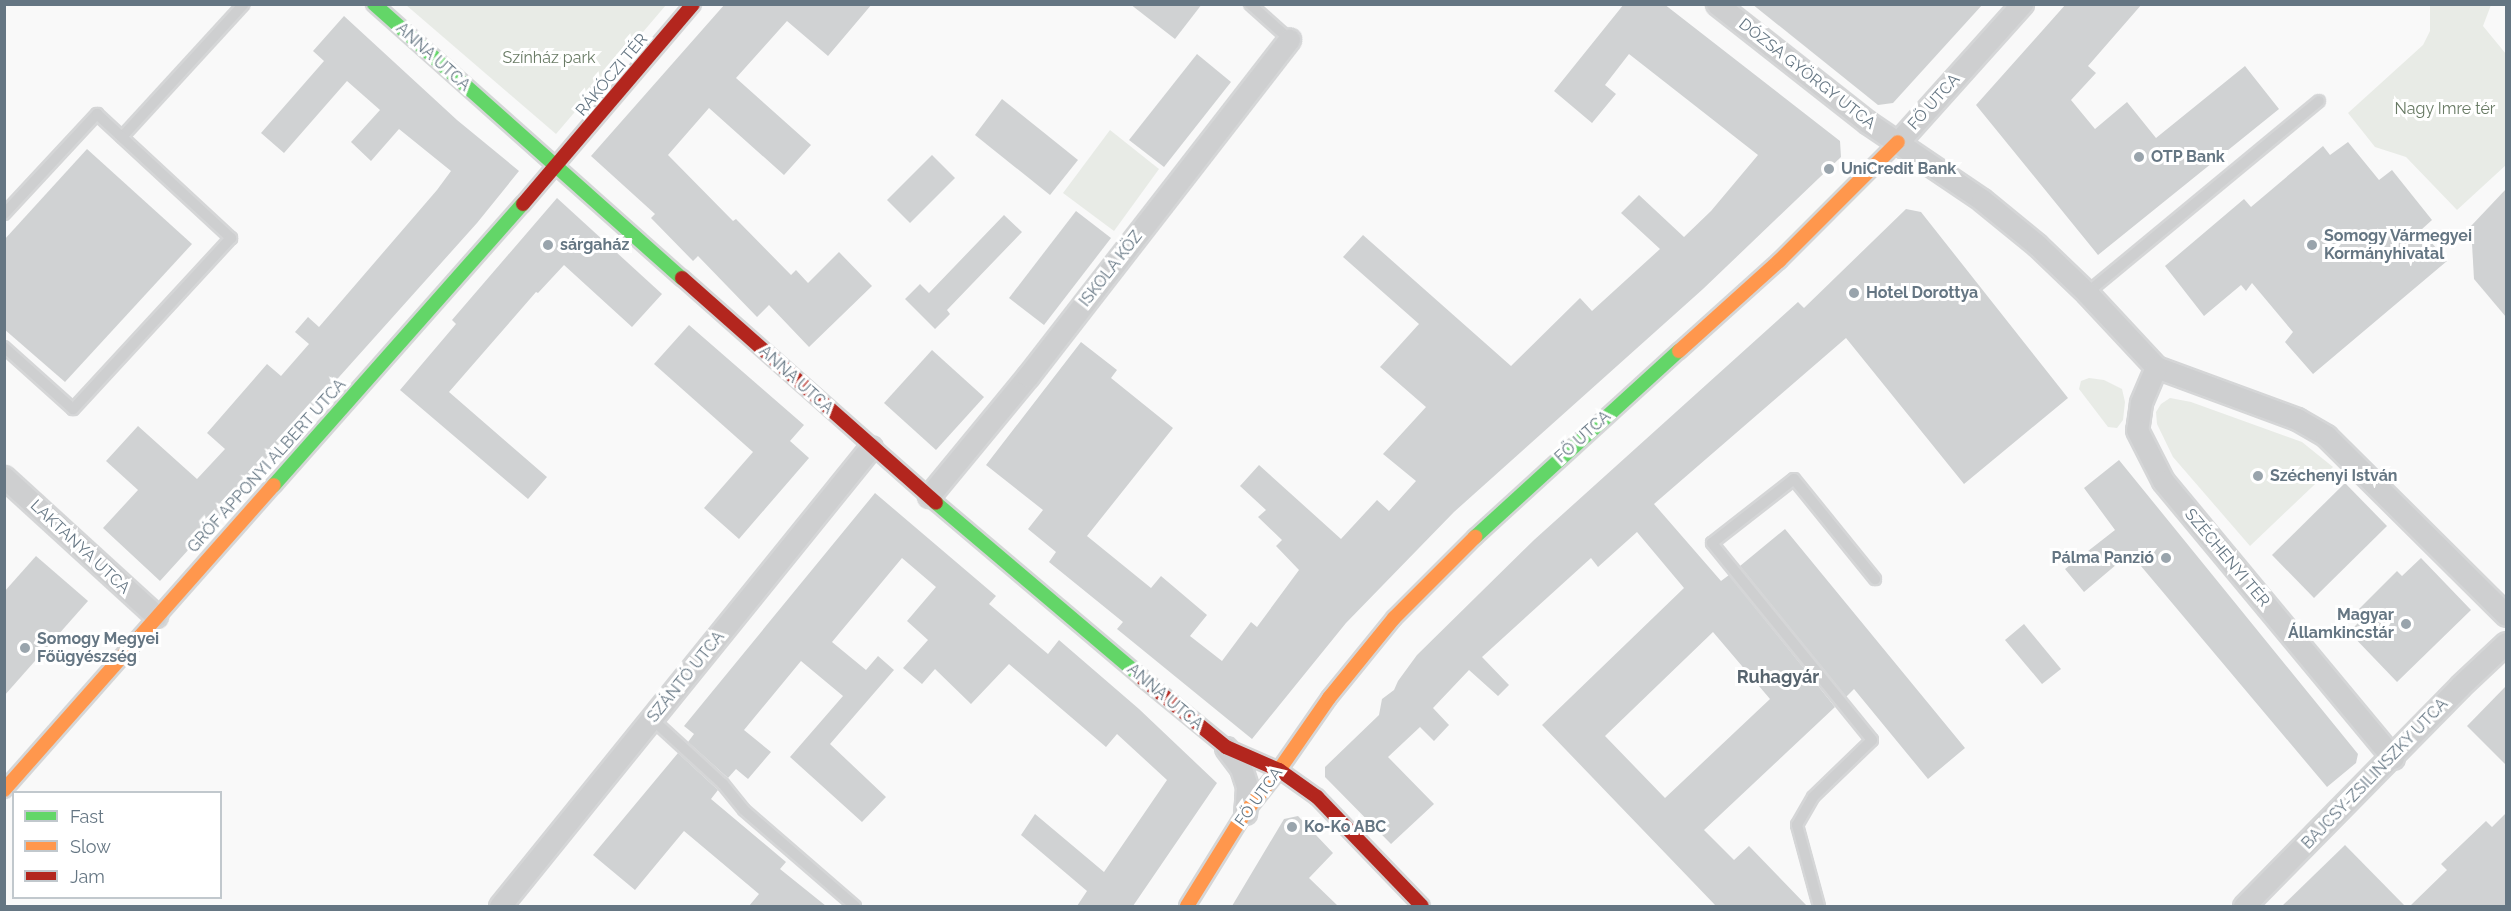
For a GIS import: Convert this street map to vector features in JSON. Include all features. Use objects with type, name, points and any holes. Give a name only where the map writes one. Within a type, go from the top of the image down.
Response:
[{"type":"street","name":"ANNA UTCA","points":[[374,4],[871,447],[1226,747],[1241,768],[1247,787],[1244,814]]},
{"type":"street","name":"RÁKÓCZI TÉR","points":[[556,166],[693,4]]},
{"type":"street","name":"DÓZSA GYÖRGY UTCA","points":[[1717,4],[1867,122],[1898,142]]},
{"type":"street","name":"FŐ UTCA","points":[[1187,906],[1244,814],[1279,771],[1329,698],[1394,618],[1549,467],[1779,261],[1898,142],[2022,4]]},
{"type":"street","name":"ISKOLA KÖZ","points":[[929,496],[1028,376],[1289,39]]},
{"type":"street","points":[[1898,142],[1982,200],[2037,245],[2086,293],[2156,368],[2297,419],[2326,436],[2506,615]]},
{"type":"street","name":"GRÓF APPONYI ALBERT UTCA","points":[[4,790],[556,166]]},
{"type":"street","name":"SZÉCHENYI TÉR","points":[[2156,368],[2141,403],[2137,430],[2163,481],[2393,758]]},
{"type":"street","name":"SZÁNTÓ UTCA","points":[[500,906],[871,447]]},
{"type":"street","name":"LAKTANYA UTCA","points":[[4,477],[156,616]]},
{"type":"street","name":"BAJCSY-ZSILINSZKY UTCA","points":[[2244,906],[2393,758],[2460,686],[2506,643]]},
{"type":"street","name":"ANNA UTCA","points":[[1226,747],[1279,771],[1317,798],[1422,906]]},
{"type":"lane","points":[[122,137],[244,4]]},
{"type":"lane","points":[[1250,4],[1289,39]]},
{"type":"lane","points":[[2086,293],[2319,101]]},
{"type":"lane","points":[[4,214],[97,114],[231,238],[73,409],[4,347]]},
{"type":"lane","points":[[1819,906],[1797,825],[1814,797],[1872,740],[1712,543],[1794,479],[1875,579]]},
{"type":"lane","points":[[652,719],[723,784],[744,810],[855,906]]},
{"type":"green space","name":"Színház park","points":[[406,5],[666,5],[556,134]]},
{"type":"green space","name":"Nagy Imre tér","points":[[2430,5],[2491,5],[2483,26],[2506,54],[2506,165],[2457,210],[2406,157],[2375,147],[2348,113],[2423,45],[2430,31]]},
{"type":"green space","points":[[1110,130],[1159,169],[1114,231],[1063,193]]},
{"type":"green space","points":[[2089,378],[2104,380],[2122,389],[2125,402],[2123,420],[2117,428],[2108,427],[2079,389],[2081,381]]},
{"type":"green space","points":[[2170,398],[2191,402],[2302,442],[2333,467],[2250,546],[2173,457],[2157,424],[2156,412],[2161,404]]},
{"type":"building","points":[[725,4],[872,4],[828,56],[787,21],[736,78],[811,145],[784,175],[709,108],[668,155],[733,221],[736,219],[791,275],[796,270],[808,283],[839,252],[872,286],[809,347],[769,305],[757,317],[698,256],[693,261],[651,218],[655,214],[591,156]]},
{"type":"building","points":[[1130,4],[1202,4],[1175,39]]},
{"type":"building","points":[[1624,4],[1664,4],[1840,141],[1841,157],[1703,289],[1454,512],[1346,623],[1252,739],[1117,629],[1123,622],[1049,562],[1056,552],[1028,529],[1043,510],[986,465],[1081,342],[1117,370],[1111,378],[1173,428],[1087,536],[1151,588],[1161,576],[1207,615],[1190,636],[1222,661],[1251,622],[1257,627],[1299,570],[1276,546],[1282,540],[1258,517],[1266,510],[1240,486],[1259,465],[1341,539],[1377,500],[1389,511],[1416,481],[1383,454],[1426,407],[1380,367],[1419,324],[1343,257],[1363,235],[1511,366],[1580,298],[1592,311],[1660,249],[1621,213],[1639,195],[1684,237],[1711,211],[1758,155],[1629,54],[1605,85],[1616,94],[1592,123],[1554,91]]},
{"type":"building","points":[[1752,4],[1983,4],[1893,103],[1878,105]]},
{"type":"building","points":[[2066,4],[2142,4],[2088,66],[2096,73],[2071,100],[2095,129],[2127,102],[2156,138],[2245,66],[2279,109],[2098,255],[1976,105]]},
{"type":"building","points":[[344,16],[457,120],[519,171],[477,223],[237,491],[240,493],[160,581],[103,528],[138,490],[106,461],[138,426],[197,479],[225,449],[207,433],[267,364],[281,376],[309,344],[295,332],[308,317],[319,327],[451,171],[399,129],[371,161],[351,142],[380,110],[347,81],[284,153],[261,133],[324,61],[313,51]]},
{"type":"building","points":[[1197,54],[1231,82],[1164,167],[1129,140]]},
{"type":"building","points":[[1002,99],[1078,160],[1050,195],[975,135]]},
{"type":"building","name":"Somogy Vármegyei Kormányhivatal","points":[[2348,142],[2379,180],[2392,170],[2432,220],[2421,230],[2447,261],[2313,374],[2285,342],[2293,332],[2252,283],[2246,291],[2241,285],[2204,316],[2165,266],[2244,199],[2251,207],[2323,146],[2330,155]]},
{"type":"building","points":[[87,149],[192,244],[65,382],[4,329],[4,240]]},
{"type":"building","points":[[932,155],[955,178],[910,223],[887,200]]},
{"type":"building","points":[[2506,189],[2506,317],[2474,279],[2471,226]]},
{"type":"building","points":[[557,198],[662,294],[632,327],[564,265],[538,293],[536,292],[449,392],[547,477],[528,499],[400,390],[456,324],[452,320]]},
{"type":"building","points":[[1906,209],[1921,212],[2068,398],[1964,484],[1846,338],[1654,504],[1721,581],[1729,575],[1835,707],[1704,830],[1734,860],[1749,846],[1807,906],[1716,906],[1542,725],[1684,588],[1637,532],[1598,567],[1591,558],[1482,657],[1509,685],[1498,696],[1469,670],[1433,708],[1449,725],[1434,741],[1420,727],[1388,757],[1434,804],[1391,844],[1325,777],[1325,767],[1379,715],[1382,699],[1394,690],[1417,655],[1534,540],[1798,302],[1804,308]],"holes":[[[1713,632],[1770,699],[1665,798],[1605,736]]]},
{"type":"building","points":[[1076,211],[1111,238],[1044,325],[1009,298]]},
{"type":"building","points":[[1004,215],[1022,232],[947,310],[950,314],[935,329],[905,299],[920,284],[929,293]]},
{"type":"building","points":[[689,325],[804,425],[790,441],[809,458],[739,539],[704,508],[753,452],[654,364]]},
{"type":"building","points":[[932,350],[984,397],[936,450],[884,403]]},
{"type":"building","points":[[2119,460],[2358,754],[2356,763],[2327,787],[2130,553],[2084,592],[2065,569],[2115,530],[2084,488]]},
{"type":"building","points":[[2345,483],[2387,526],[2314,598],[2272,555]]},
{"type":"building","points":[[875,493],[996,596],[989,604],[1048,654],[1059,640],[1139,709],[1217,783],[1133,906],[1077,906],[1087,891],[1021,835],[1035,814],[1104,872],[1167,780],[1117,734],[1106,747],[1009,664],[971,704],[935,669],[922,684],[903,668],[928,640],[907,621],[936,587],[902,558],[832,642],[866,670],[878,656],[894,670],[830,744],[886,797],[862,822],[790,757],[843,696],[801,661],[744,730],[771,752],[748,779],[736,769],[728,778],[688,742],[694,734],[684,726]]},
{"type":"building","points":[[1785,529],[1965,748],[1928,779],[1854,689],[1846,697],[1740,566]]},
{"type":"building","name":"Somogy Megyei Főügyészség","points":[[36,556],[88,601],[4,696],[4,592]]},
{"type":"building","name":"Magyar Államkincstár","points":[[2421,558],[2471,610],[2397,682],[2349,632],[2365,616],[2358,610],[2397,571],[2402,576]]},
{"type":"building","points":[[2024,624],[2061,669],[2042,684],[2005,640]]},
{"type":"building","points":[[2506,686],[2506,765],[2467,726]]},
{"type":"building","points":[[678,753],[718,790],[711,799],[786,862],[780,869],[826,906],[749,906],[759,894],[684,831],[635,890],[593,855]]},
{"type":"building","points":[[2506,813],[2506,906],[2410,906],[2447,870],[2441,864],[2486,821],[2492,827]]},
{"type":"building","points":[[1298,816],[1333,853],[1309,878],[1338,906],[1232,906],[1284,819]]},
{"type":"building","points":[[2345,845],[2405,906],[2282,906]]},
{"type":"traffic: fast","points":[[374,4],[682,278]]},
{"type":"traffic: fast","points":[[274,485],[523,204]]},
{"type":"traffic: fast","points":[[1475,537],[1679,351]]},
{"type":"traffic: fast","points":[[936,503],[1142,678]]},
{"type":"traffic: slow","points":[[1679,351],[1779,261],[1898,142]]},
{"type":"traffic: slow","points":[[4,790],[274,485]]},
{"type":"traffic: slow","points":[[1187,906],[1244,814],[1279,770],[1329,698],[1394,618],[1475,537]]},
{"type":"traffic: jam","points":[[523,204],[693,4]]},
{"type":"traffic: jam","points":[[682,278],[936,503]]},
{"type":"traffic: jam","points":[[1142,678],[1226,747],[1279,770],[1317,797],[1422,906]]},
{"type":"place","name":"OTP Bank","points":[[2139,157]]},
{"type":"place","name":"UniCredit Bank","points":[[1829,169]]},
{"type":"place","name":"sárgaház","points":[[548,245]]},
{"type":"place","name":"Somogy Vármegyei Kormányhivatal","points":[[2312,245]]},
{"type":"place","name":"Hotel Dorottya","points":[[1854,293]]},
{"type":"place","name":"Széchenyi István","points":[[2258,476]]},
{"type":"place","name":"Pálma Panzió","points":[[2166,558]]},
{"type":"place","name":"Magyar Államkincstár","points":[[2406,624]]},
{"type":"place","name":"Somogy Megyei Főügyészség","points":[[25,648]]},
{"type":"place","name":"Ko-Ko ABC","points":[[1292,827]]},
{"type":"district","name":"Ruhagyár","points":[[1778,677]]}]
